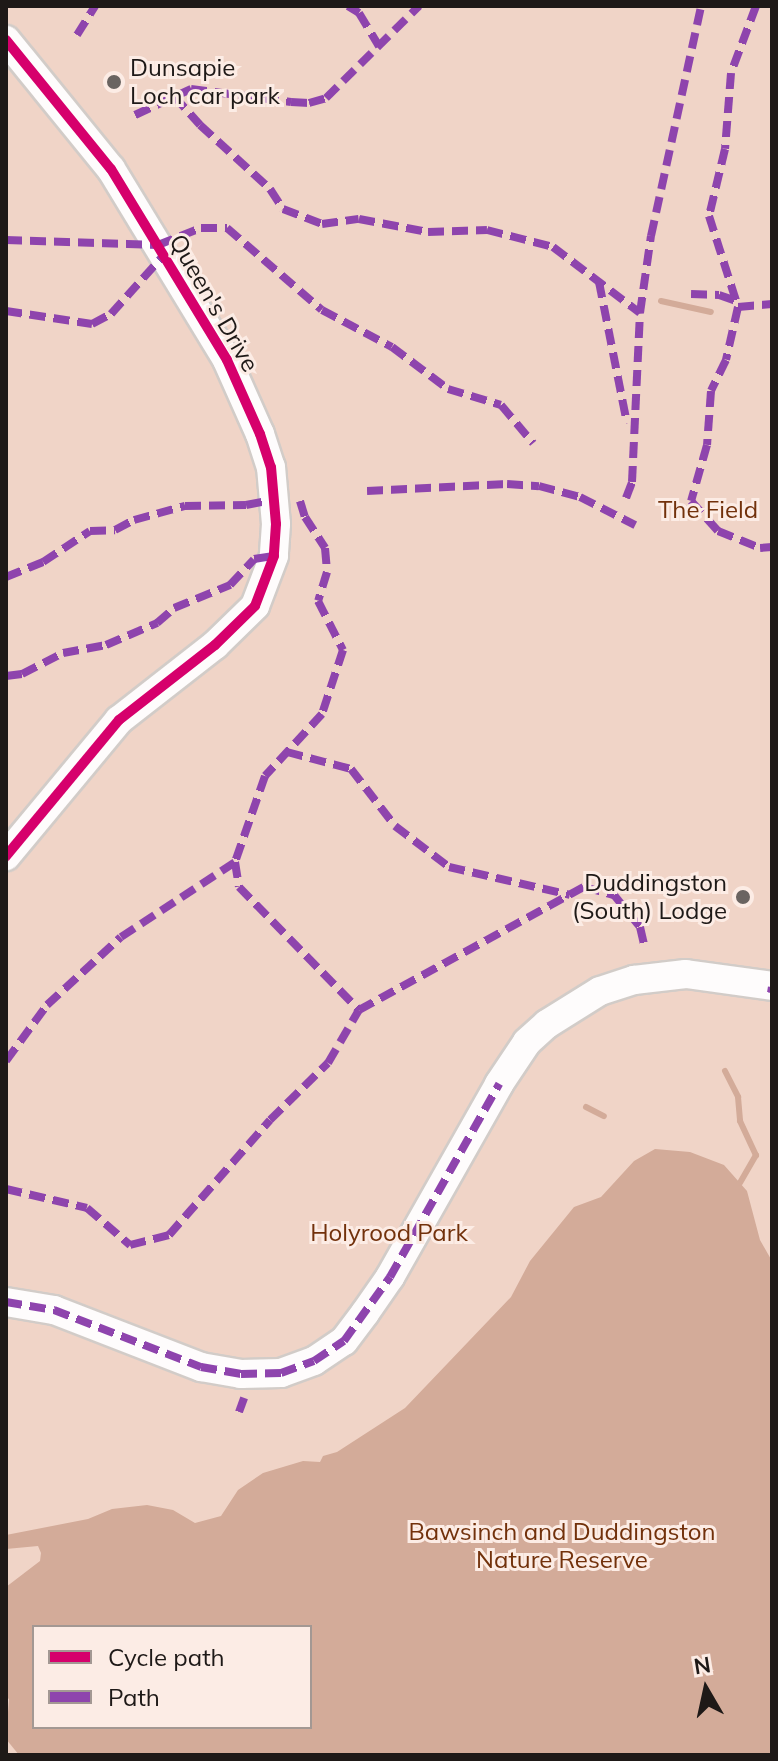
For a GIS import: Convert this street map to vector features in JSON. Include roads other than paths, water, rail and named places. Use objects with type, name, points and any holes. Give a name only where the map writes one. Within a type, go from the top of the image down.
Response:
[{"type":"street","name":"Queen's Drive","points":[[6,40],[111,169],[227,360],[271,467],[276,511],[274,556],[255,606],[215,645],[119,720],[6,856]]},
{"type":"street","points":[[6,1302],[54,1310],[201,1367],[241,1374],[281,1373],[314,1361],[344,1341],[390,1277],[499,1084],[527,1042],[569,1008],[592,995],[634,980],[670,975],[707,975],[772,986]]},
{"type":"waterway","points":[[661,301],[711,312]]},
{"type":"waterway","points":[[725,1071],[738,1097],[740,1121],[756,1155],[740,1183]]},
{"type":"waterway","points":[[586,1107],[604,1116]]},
{"type":"place","name":"Dunsapie Loch car park","points":[[114,82]]},
{"type":"place","name":"Duddingston (South) Lodge","points":[[743,897]]},
{"type":"park label","name":"The Field","points":[[708,510]]},
{"type":"park label","name":"Holyrood Park","points":[[389,1233]]},
{"type":"park label","name":"Bawsinch and Duddingston Nature Reserve","points":[[562,1546]]}]
